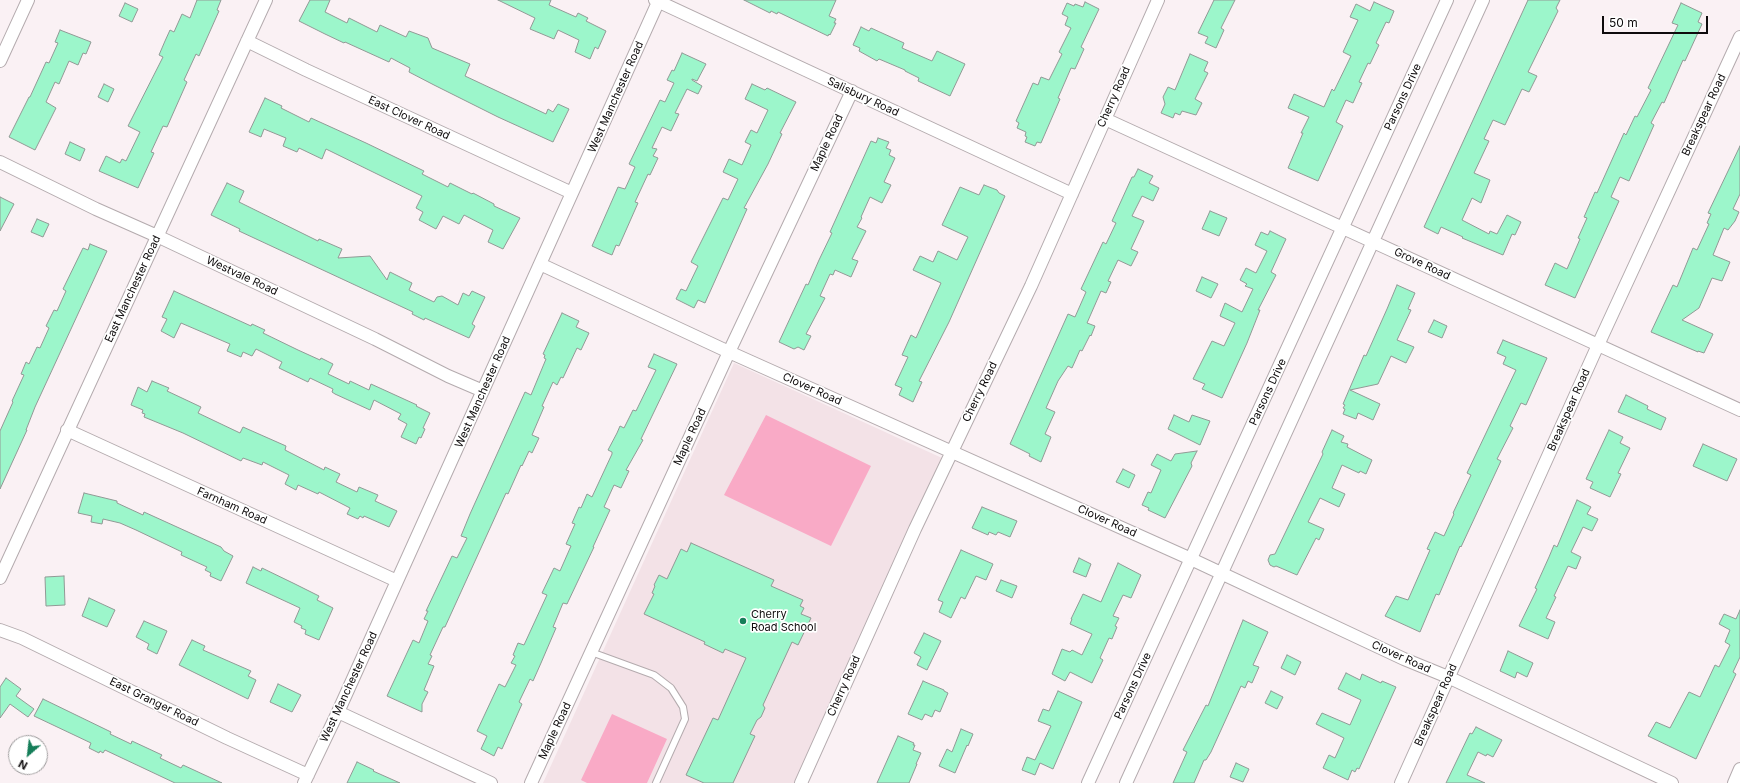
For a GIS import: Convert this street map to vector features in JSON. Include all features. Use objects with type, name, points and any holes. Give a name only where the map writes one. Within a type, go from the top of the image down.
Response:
[{"type":"street","points":[[0,61],[28,0]]},
{"type":"street","name":"East Manchester Road","points":[[0,578],[266,0]]},
{"type":"street","name":"Cherry Road","points":[[801,783],[952,451],[1031,286],[1158,0]]},
{"type":"street","name":"Parsons Drive","points":[[1088,783],[1447,0]]},
{"type":"street","points":[[1126,783],[1484,0]]},
{"type":"street","name":"Salisbury Road","points":[[657,1],[1072,194]]},
{"type":"street","name":"West Manchester Road","points":[[306,779],[338,712],[572,194],[657,1]]},
{"type":"street","name":"Breakspear Road","points":[[1401,783],[1598,345],[1740,38]]},
{"type":"street","name":"East Clover Road","points":[[247,41],[572,194]]},
{"type":"street","name":"Maple Road","points":[[531,783],[729,352],[852,91]]},
{"type":"street","name":"Grove Road","points":[[1105,118],[1740,410]]},
{"type":"street","name":"Westvale Road","points":[[0,162],[96,209],[157,236],[375,339],[448,376],[483,391]]},
{"type":"street","name":"Clover Road","points":[[540,264],[729,352],[1222,573],[1404,659],[1448,677],[1672,783]]},
{"type":"street","name":"Farnham Road","points":[[67,430],[397,581]]},
{"type":"street","name":"East Granger Road","points":[[0,630],[22,638],[227,738],[306,779]]},
{"type":"street","points":[[338,712],[491,783]]},
{"type":"street","points":[[1734,783],[1740,769]]},
{"type":"lane","points":[[591,652],[654,675],[670,688],[683,708],[685,718],[656,783]]},
{"type":"shaded area","name":"Cherry Road School","points":[[734,363],[942,458],[795,783],[543,783]]},
{"type":"shaded area","points":[[766,415],[871,466],[831,546],[724,495]]},
{"type":"shaded area","points":[[612,714],[667,739],[647,783],[587,783],[581,780]]},
{"type":"building","points":[[197,0],[221,0],[217,10],[219,11],[199,56],[196,54],[184,80],[187,82],[167,127],[163,126],[151,152],[154,153],[138,188],[99,171],[106,156],[120,163],[122,159],[126,161],[140,132],[128,126],[163,57],[159,55],[165,41],[170,30],[174,32],[182,14],[190,18]]},
{"type":"building","points":[[310,0],[330,0],[325,12],[347,23],[349,18],[377,32],[380,25],[406,37],[409,31],[428,38],[432,48],[470,64],[465,76],[546,114],[548,109],[553,112],[558,104],[569,109],[553,142],[498,117],[434,85],[409,72],[410,68],[391,58],[389,62],[345,42],[344,43],[299,21]]},
{"type":"building","points":[[498,0],[551,0],[549,5],[576,17],[578,13],[588,18],[586,21],[606,31],[598,49],[595,47],[590,59],[575,52],[579,40],[558,30],[554,39],[530,29],[535,18]]},
{"type":"building","points":[[744,0],[836,0],[829,16],[836,19],[834,23],[836,23],[828,36],[778,12],[777,14],[771,11],[770,13]]},
{"type":"building","points":[[1214,0],[1235,0],[1221,28],[1224,30],[1216,48],[1205,43],[1208,37],[1198,33]]},
{"type":"building","points":[[1528,0],[1560,0],[1556,8],[1558,11],[1528,72],[1537,76],[1529,92],[1522,89],[1505,125],[1493,120],[1484,139],[1489,141],[1474,173],[1490,180],[1481,203],[1472,198],[1462,220],[1489,234],[1490,231],[1497,234],[1507,215],[1521,222],[1515,235],[1512,234],[1503,255],[1462,238],[1463,237],[1441,227],[1438,234],[1424,227]]},
{"type":"building","points":[[1085,2],[1099,9],[1081,47],[1084,49],[1075,69],[1071,68],[1058,98],[1060,99],[1041,143],[1037,142],[1035,146],[1025,142],[1027,137],[1025,136],[1026,132],[1017,128],[1019,123],[1016,121],[1033,83],[1038,85],[1041,77],[1049,80],[1062,54],[1059,52],[1071,28],[1065,25],[1068,17],[1062,14],[1067,3],[1074,6],[1075,4],[1083,7]]},
{"type":"building","points":[[1374,2],[1394,11],[1389,23],[1386,22],[1376,43],[1379,45],[1359,82],[1362,83],[1353,103],[1346,100],[1336,122],[1343,126],[1318,181],[1288,168],[1303,133],[1301,133],[1309,117],[1288,108],[1294,94],[1324,107],[1332,89],[1334,91],[1351,56],[1343,52],[1358,20],[1350,17],[1356,4],[1370,11]]},
{"type":"building","points":[[125,3],[138,9],[132,22],[119,16]]},
{"type":"building","points":[[1681,3],[1702,13],[1698,22],[1702,24],[1685,61],[1683,60],[1664,103],[1662,102],[1651,123],[1654,125],[1629,181],[1620,177],[1611,197],[1619,201],[1575,298],[1545,285],[1555,263],[1567,269],[1580,239],[1578,238],[1587,218],[1584,217],[1595,192],[1597,193],[1624,133],[1626,135],[1635,116],[1637,117],[1651,90],[1648,88],[1678,25],[1672,23]]},
{"type":"building","points":[[861,27],[869,31],[871,28],[904,43],[902,48],[932,61],[937,51],[965,64],[950,96],[918,81],[919,78],[905,70],[879,59],[877,61],[859,51],[860,48],[853,45]]},
{"type":"building","points":[[60,30],[91,42],[86,54],[83,53],[78,65],[69,61],[59,84],[55,82],[46,102],[56,108],[35,150],[9,137],[46,62],[49,63],[58,43],[55,42]]},
{"type":"building","points":[[682,53],[706,64],[697,81],[692,79],[702,86],[698,94],[687,89],[675,113],[679,114],[671,131],[662,127],[652,148],[657,149],[653,156],[658,158],[650,175],[648,174],[635,202],[638,203],[619,246],[616,245],[612,255],[592,246],[618,187],[625,189],[635,167],[629,164],[660,100],[665,102],[674,83],[667,80],[672,70],[674,71]]},
{"type":"building","points":[[1190,54],[1208,62],[1204,71],[1208,73],[1195,99],[1202,103],[1196,115],[1182,111],[1180,115],[1175,113],[1173,118],[1161,113],[1165,104],[1163,97],[1168,87],[1175,90]]},
{"type":"building","points":[[104,84],[114,89],[108,102],[98,97]]},
{"type":"building","points":[[752,84],[765,90],[767,88],[796,102],[780,133],[782,134],[768,164],[744,208],[747,209],[705,303],[698,300],[694,308],[676,299],[681,289],[686,291],[698,266],[691,262],[723,198],[728,200],[738,179],[723,172],[729,159],[742,165],[751,145],[745,142],[751,130],[757,133],[768,110],[745,99]]},
{"type":"building","points":[[265,98],[309,122],[311,118],[366,143],[424,171],[422,174],[448,187],[450,183],[472,194],[473,193],[494,204],[494,206],[520,218],[503,249],[488,242],[493,230],[464,215],[459,224],[443,216],[436,229],[419,220],[423,212],[416,208],[422,196],[326,149],[322,159],[299,148],[297,152],[283,146],[286,138],[264,129],[261,137],[249,132]]},
{"type":"building","points":[[878,138],[889,142],[886,148],[891,150],[889,155],[895,158],[884,182],[891,185],[882,203],[870,197],[861,217],[862,218],[857,227],[866,231],[852,259],[858,261],[851,277],[835,270],[833,275],[830,274],[820,296],[825,298],[806,334],[811,336],[804,350],[798,347],[794,349],[779,342],[832,233],[830,232],[871,141],[876,143]]},
{"type":"building","points":[[70,142],[85,149],[80,161],[65,154]]},
{"type":"building","points":[[1740,146],[1740,194],[1733,209],[1739,212],[1735,221],[1728,230],[1724,228],[1713,255],[1730,262],[1722,281],[1712,278],[1699,308],[1682,320],[1713,334],[1704,353],[1698,352],[1651,332],[1673,285],[1677,287],[1693,248],[1697,250],[1709,224],[1707,223],[1711,214],[1708,213]]},
{"type":"building","points":[[1138,169],[1153,176],[1149,183],[1159,188],[1153,201],[1142,196],[1132,216],[1144,221],[1131,249],[1138,252],[1131,266],[1118,260],[1108,281],[1111,282],[1106,293],[1101,291],[1087,323],[1095,326],[1091,336],[1090,335],[1082,351],[1080,350],[1072,368],[1068,366],[1058,381],[1046,408],[1055,412],[1045,434],[1051,437],[1041,462],[1029,456],[1030,454],[1010,444],[1068,314],[1075,317],[1086,292],[1081,289],[1103,242],[1106,244],[1116,223],[1112,221],[1132,177],[1134,177]]},
{"type":"building","points":[[227,183],[244,191],[239,202],[318,241],[319,239],[342,249],[338,258],[370,256],[387,280],[390,272],[412,283],[409,290],[434,302],[437,297],[442,296],[458,305],[463,293],[469,296],[472,291],[485,297],[472,324],[475,326],[469,338],[425,318],[424,320],[412,314],[413,312],[239,231],[240,229],[211,215]]},
{"type":"building","points":[[984,185],[997,190],[1005,196],[949,322],[919,381],[922,382],[913,402],[899,395],[902,388],[895,385],[908,357],[902,355],[911,335],[916,338],[941,283],[913,270],[920,256],[933,262],[938,251],[957,260],[968,237],[942,225],[960,187],[979,195]]},
{"type":"building","points":[[0,197],[14,204],[0,231]]},
{"type":"building","points":[[1210,211],[1227,218],[1219,236],[1202,229]]},
{"type":"building","points":[[37,219],[49,224],[43,237],[31,232]]},
{"type":"building","points":[[1270,231],[1286,239],[1271,272],[1276,275],[1258,310],[1260,310],[1247,343],[1222,398],[1202,389],[1205,384],[1193,379],[1212,341],[1224,346],[1235,323],[1220,316],[1225,303],[1242,312],[1253,289],[1245,286],[1247,284],[1240,280],[1246,268],[1256,273],[1267,251],[1255,245],[1261,232],[1268,235]]},
{"type":"building","points":[[90,244],[107,251],[35,407],[27,430],[0,489],[0,431],[24,375],[21,374],[26,362],[29,364],[37,347],[40,348],[49,328],[46,326],[54,310],[57,311],[66,291],[63,289],[83,248],[88,250]]},
{"type":"building","points":[[1202,277],[1218,284],[1211,298],[1196,291]]},
{"type":"building","points":[[1397,285],[1415,293],[1408,309],[1411,310],[1397,340],[1414,347],[1406,363],[1391,356],[1378,384],[1350,390],[1380,404],[1373,420],[1358,413],[1356,419],[1343,414],[1345,409],[1343,408],[1345,405],[1343,404]]},
{"type":"building","points":[[174,291],[251,326],[252,324],[265,330],[263,333],[320,360],[321,358],[333,364],[328,374],[349,384],[350,381],[369,390],[371,384],[417,405],[416,406],[430,413],[423,428],[425,429],[421,438],[419,437],[416,444],[401,437],[407,424],[398,419],[401,414],[374,400],[370,410],[335,394],[332,392],[333,389],[310,378],[308,382],[279,368],[282,362],[256,349],[252,356],[243,352],[241,357],[227,351],[230,344],[181,323],[174,338],[161,331],[167,319],[162,317]]},
{"type":"building","points":[[562,313],[579,321],[576,327],[589,333],[581,350],[577,348],[563,378],[561,377],[557,385],[553,382],[542,406],[544,407],[532,435],[539,438],[532,453],[529,451],[522,466],[521,465],[508,494],[506,493],[445,627],[443,627],[430,655],[432,656],[428,664],[434,666],[424,690],[428,692],[422,704],[422,712],[387,696],[413,640],[419,643],[428,621],[424,619],[428,611],[426,611],[452,556],[457,558],[467,538],[461,536],[470,514],[525,392],[531,395],[546,359],[544,358],[545,355],[543,354]]},
{"type":"building","points":[[1434,320],[1447,326],[1442,338],[1428,332]]},
{"type":"building","points":[[1503,340],[1547,358],[1526,405],[1521,403],[1510,426],[1513,428],[1497,459],[1501,461],[1461,547],[1460,546],[1439,595],[1436,594],[1420,632],[1385,616],[1396,596],[1408,600],[1430,550],[1427,549],[1435,532],[1444,536],[1471,475],[1467,473],[1516,370],[1503,364],[1506,357],[1497,353]]},
{"type":"building","points":[[654,354],[677,364],[641,439],[643,440],[626,470],[629,471],[621,488],[614,485],[604,507],[610,510],[594,547],[567,604],[563,603],[553,627],[556,628],[533,681],[530,679],[519,702],[522,704],[502,749],[498,747],[494,756],[481,749],[487,736],[477,731],[499,684],[505,687],[516,665],[511,663],[515,656],[513,655],[518,643],[524,645],[547,595],[542,593],[554,568],[560,571],[571,546],[566,544],[575,524],[572,523],[579,507],[581,508],[587,494],[592,497],[612,454],[612,452],[608,450],[620,426],[624,428],[633,410],[636,411],[656,370],[648,367]]},
{"type":"building","points":[[152,381],[169,388],[167,391],[201,407],[198,413],[240,433],[243,427],[286,446],[285,450],[324,470],[325,467],[340,474],[336,482],[357,492],[359,487],[378,495],[375,501],[397,511],[389,527],[364,516],[363,518],[360,516],[358,519],[347,514],[350,508],[319,492],[318,494],[298,485],[296,490],[285,484],[289,475],[263,462],[262,465],[243,458],[241,461],[183,433],[144,417],[145,414],[142,413],[143,410],[131,405],[138,387],[147,392]]},
{"type":"building","points":[[1626,395],[1648,406],[1647,409],[1666,418],[1661,430],[1618,412]]},
{"type":"building","points":[[1174,415],[1189,422],[1192,415],[1210,421],[1200,445],[1168,429]]},
{"type":"building","points":[[1332,430],[1344,436],[1341,442],[1348,444],[1347,447],[1372,460],[1366,474],[1360,471],[1359,473],[1342,465],[1332,488],[1345,494],[1339,507],[1320,498],[1308,522],[1324,529],[1319,540],[1316,538],[1297,575],[1270,565],[1268,560],[1270,555],[1275,554],[1323,454],[1322,452]]},
{"type":"building","points":[[1609,430],[1623,437],[1620,443],[1630,448],[1618,473],[1621,474],[1610,497],[1590,488],[1593,482],[1586,479]]},
{"type":"building","points":[[1703,444],[1737,459],[1727,481],[1693,466]]},
{"type":"building","points":[[1197,451],[1191,463],[1192,466],[1165,518],[1148,510],[1149,508],[1142,505],[1148,492],[1151,493],[1161,470],[1151,465],[1157,454],[1171,461],[1175,454]]},
{"type":"building","points":[[1123,469],[1135,475],[1129,488],[1116,482]]},
{"type":"building","points":[[84,493],[117,501],[117,503],[143,515],[144,512],[221,547],[224,551],[233,556],[221,581],[210,576],[211,573],[205,570],[207,567],[181,555],[182,552],[136,530],[120,523],[103,519],[102,524],[91,522],[92,516],[78,513]]},
{"type":"building","points":[[1577,500],[1591,507],[1587,514],[1598,519],[1592,531],[1583,527],[1571,552],[1581,557],[1576,569],[1568,566],[1554,596],[1556,597],[1546,618],[1555,622],[1548,639],[1519,626],[1537,589],[1535,588],[1554,545],[1557,547]]},
{"type":"building","points":[[982,507],[1017,521],[1010,537],[998,532],[996,535],[989,532],[988,535],[972,528]]},
{"type":"building","points":[[691,543],[774,580],[771,586],[803,600],[800,606],[804,608],[801,614],[811,618],[798,645],[792,642],[763,705],[765,708],[761,717],[757,720],[750,734],[755,736],[733,783],[704,783],[686,775],[713,718],[718,720],[746,658],[725,649],[723,653],[704,644],[705,642],[644,614],[654,594],[652,593],[655,586],[654,585],[659,575],[667,579],[681,549],[687,552]]},
{"type":"building","points":[[961,550],[993,564],[986,580],[976,576],[965,599],[961,597],[951,618],[939,612],[943,602],[938,600]]},
{"type":"building","points":[[1079,558],[1091,564],[1086,577],[1073,572]]},
{"type":"building","points":[[1118,563],[1141,575],[1131,598],[1123,595],[1113,616],[1119,618],[1115,626],[1117,627],[1112,639],[1109,638],[1100,658],[1103,660],[1092,683],[1070,672],[1065,681],[1052,674],[1062,649],[1070,652],[1072,650],[1082,655],[1092,634],[1070,624],[1071,619],[1083,594],[1101,602]]},
{"type":"building","points":[[253,567],[261,571],[262,568],[319,596],[317,600],[333,608],[319,640],[305,634],[306,630],[294,622],[300,608],[246,583]]},
{"type":"building","points":[[64,576],[65,605],[46,606],[45,577]]},
{"type":"building","points":[[1001,580],[1017,586],[1012,598],[996,591]]},
{"type":"building","points":[[89,598],[115,610],[107,627],[82,616]]},
{"type":"building","points":[[1740,610],[1740,657],[1733,672],[1736,674],[1696,759],[1648,736],[1656,722],[1670,728],[1689,692],[1700,697],[1715,665],[1719,667],[1730,645],[1725,642],[1730,630],[1719,624],[1724,614],[1736,619]]},
{"type":"building","points":[[1243,620],[1268,632],[1253,665],[1259,667],[1252,683],[1248,681],[1245,688],[1241,686],[1211,752],[1206,760],[1204,760],[1194,783],[1173,783],[1187,752],[1183,750],[1206,705],[1208,706]]},
{"type":"building","points":[[144,621],[167,631],[157,654],[147,649],[149,644],[136,637]]},
{"type":"building","points":[[924,633],[941,641],[927,670],[917,665],[921,657],[914,653]]},
{"type":"building","points":[[192,640],[205,646],[203,650],[251,671],[248,676],[256,680],[248,699],[179,665]]},
{"type":"building","points":[[1508,651],[1533,663],[1527,677],[1517,672],[1515,678],[1500,671]]},
{"type":"building","points":[[1287,655],[1301,662],[1295,675],[1281,668]]},
{"type":"building","points":[[1346,673],[1360,680],[1362,674],[1381,683],[1382,681],[1396,687],[1359,769],[1357,768],[1355,772],[1352,770],[1348,780],[1323,768],[1329,755],[1335,758],[1344,738],[1316,724],[1322,713],[1350,725],[1361,700],[1338,689]]},
{"type":"building","points":[[6,678],[21,689],[16,696],[34,709],[28,717],[10,704],[0,718],[0,687]]},
{"type":"building","points":[[923,681],[948,693],[940,712],[935,710],[932,717],[925,714],[922,720],[908,714]]},
{"type":"building","points":[[278,684],[301,695],[292,712],[270,702]]},
{"type":"building","points":[[1058,691],[1082,702],[1053,769],[1040,763],[1035,775],[1022,770],[1027,757],[1035,760],[1051,726],[1038,721],[1043,709],[1049,711]]},
{"type":"building","points":[[1271,691],[1283,697],[1277,709],[1265,703]]},
{"type":"building","points":[[43,699],[111,732],[110,734],[131,744],[132,741],[162,755],[160,758],[181,768],[183,765],[222,783],[175,783],[105,750],[103,753],[100,751],[99,753],[89,748],[91,743],[34,716]]},
{"type":"building","points":[[1476,727],[1502,740],[1493,757],[1487,754],[1486,756],[1478,752],[1467,775],[1485,783],[1446,783],[1470,733],[1472,734]]},
{"type":"building","points":[[961,729],[973,734],[955,773],[939,766],[947,749],[952,752]]},
{"type":"building","points":[[898,736],[914,743],[913,745],[915,745],[913,750],[921,753],[909,783],[877,783]]},
{"type":"building","points":[[357,762],[374,770],[373,771],[400,783],[347,783]]},
{"type":"building","points":[[1236,763],[1249,769],[1243,782],[1230,777]]},
{"type":"place","name":"Cherry Road School","points":[[743,621]]}]
